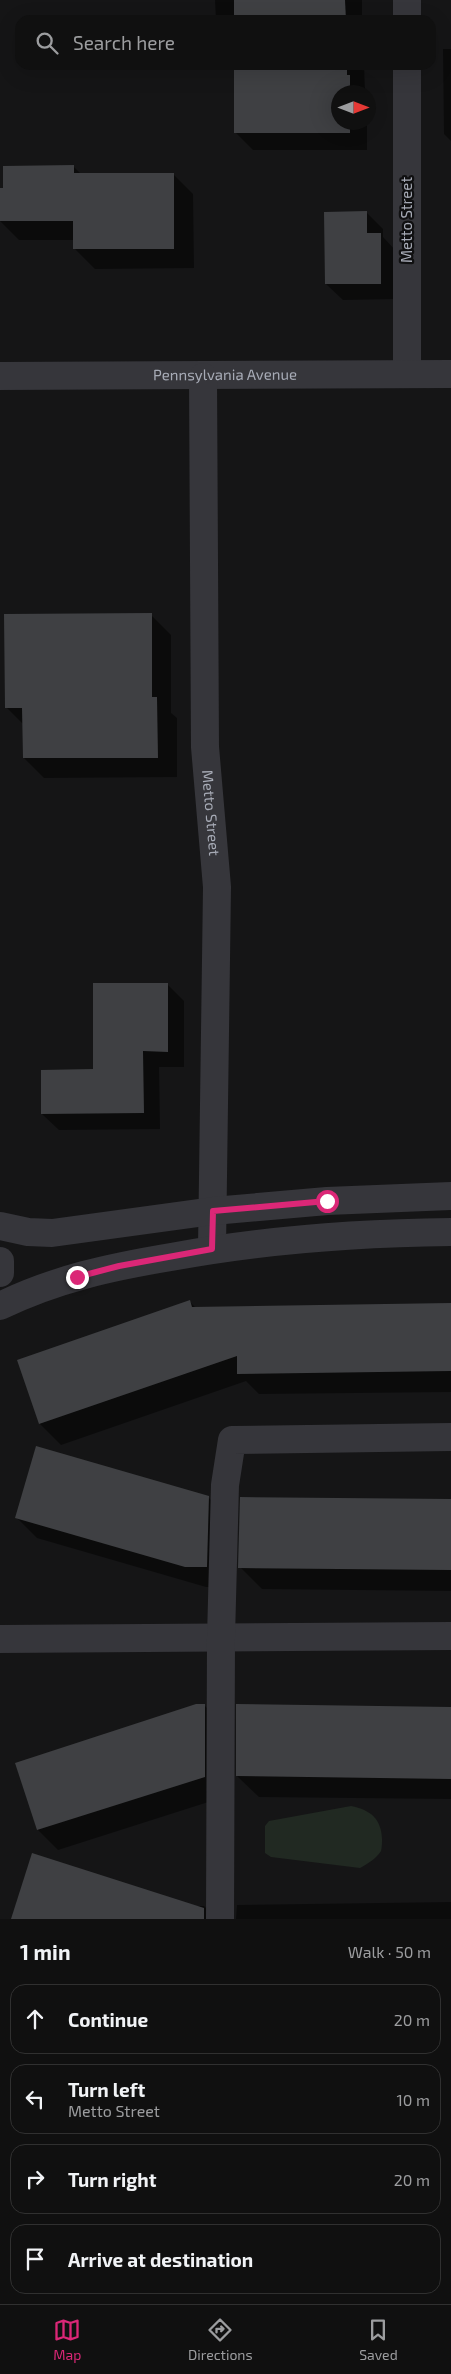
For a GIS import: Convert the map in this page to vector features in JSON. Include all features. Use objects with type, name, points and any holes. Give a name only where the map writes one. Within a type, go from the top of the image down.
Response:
[{"type":"street","points":[[407,0],[407,15]]},
{"type":"street","name":"Metto Street","points":[[407,70],[407,374]]},
{"type":"street","name":"Pennsylvania Avenue","points":[[0,376],[203,377],[451,374]]},
{"type":"street","name":"Metto Street","points":[[203,377],[205,747],[217,887],[212,1249]]},
{"type":"street","points":[[0,1226],[28,1232],[52,1233],[213,1211],[327,1201],[451,1196]]},
{"type":"street","points":[[0,1306],[58,1281],[119,1266],[212,1249],[340,1236],[451,1232]]},
{"type":"street","points":[[0,1261],[0,1273]]},
{"type":"street","points":[[220,1919],[221,1638],[225,1485],[232,1440],[451,1437]]},
{"type":"street","points":[[0,1639],[451,1636]]},
{"type":"shaded area","points":[[351,1806],[364,1810],[374,1817],[380,1826],[381,1832],[381,1851],[369,1863],[360,1868],[271,1857],[265,1853],[265,1826],[269,1821]]},
{"type":"building","points":[[234,0],[345,0],[346,15],[234,15]]},
{"type":"building","points":[[234,70],[347,70],[347,75],[350,75],[350,85],[331,85],[331,130],[350,130],[350,133],[234,133]]},
{"type":"building","points":[[74,165],[74,173],[174,173],[174,249],[73,249],[73,221],[0,221],[0,188],[3,188],[3,166]]},
{"type":"building","points":[[367,211],[367,233],[381,233],[381,284],[325,284],[324,212]]},
{"type":"building","points":[[152,613],[152,697],[157,697],[158,758],[23,758],[22,708],[5,708],[4,614]]},
{"type":"building","points":[[93,983],[168,983],[168,1052],[143,1051],[144,1113],[41,1114],[41,1070],[93,1069]]},
{"type":"building","points":[[190,1300],[192,1307],[451,1303],[451,1371],[237,1374],[237,1356],[39,1424],[17,1360]]},
{"type":"building","points":[[36,1446],[209,1496],[207,1567],[185,1567],[15,1518]]},
{"type":"building","points":[[240,1497],[451,1499],[451,1570],[238,1568]]},
{"type":"building","points":[[196,1704],[205,1704],[205,1777],[37,1830],[15,1763]]},
{"type":"building","points":[[236,1704],[451,1707],[451,1779],[236,1776]]},
{"type":"building","points":[[32,1853],[204,1908],[204,1919],[11,1919]]},
{"type":"route","points":[[77,1277],[119,1266],[212,1249],[213,1211],[327,1201]]}]
